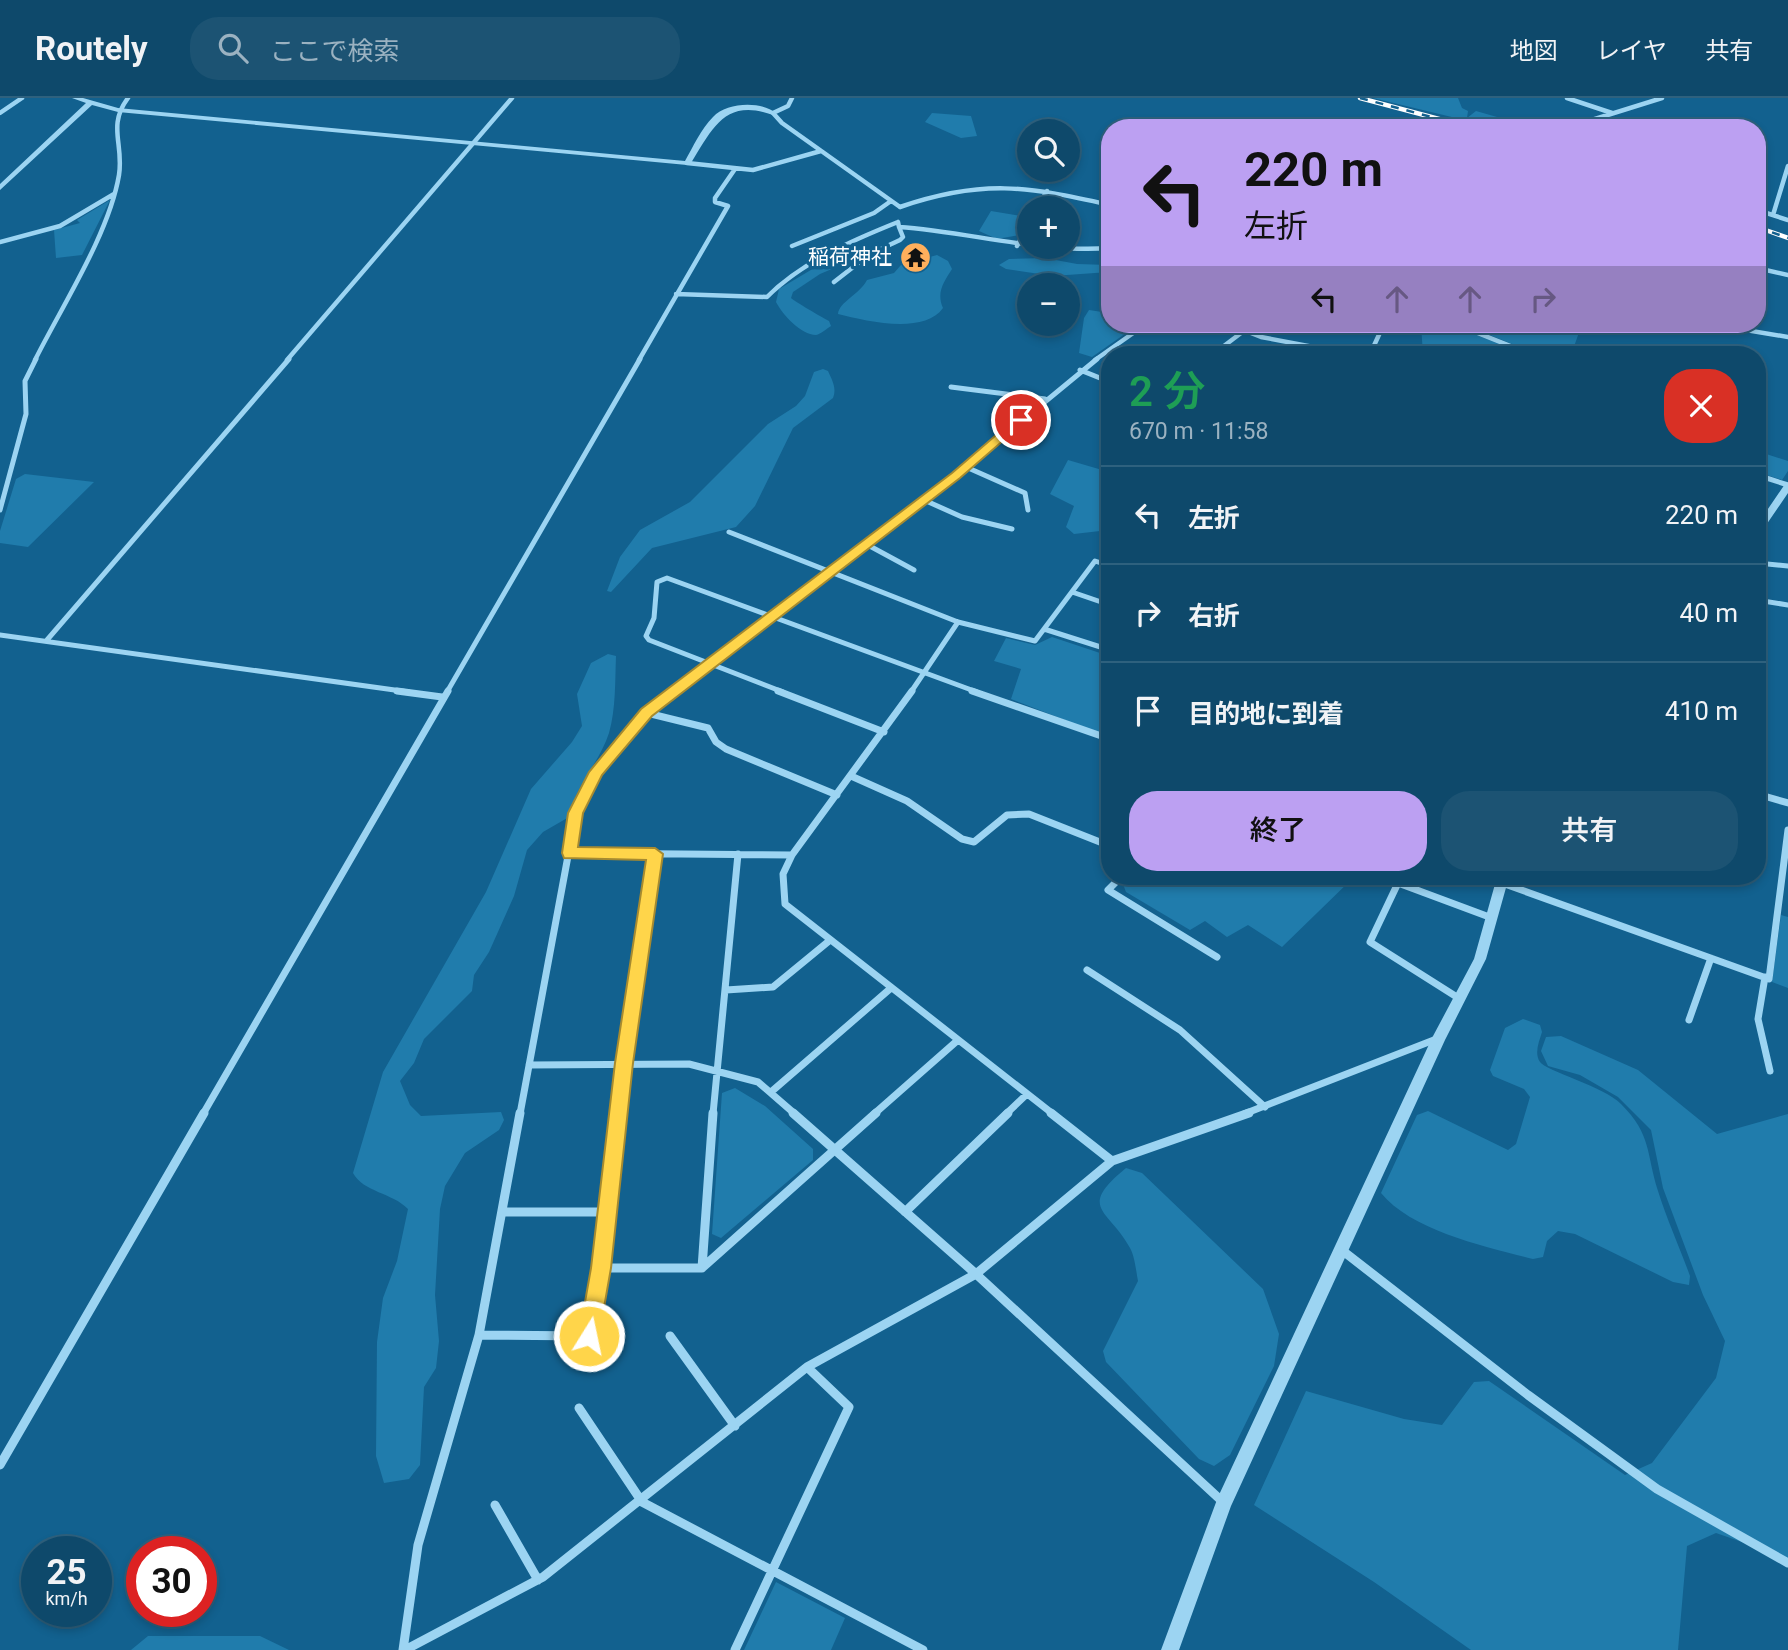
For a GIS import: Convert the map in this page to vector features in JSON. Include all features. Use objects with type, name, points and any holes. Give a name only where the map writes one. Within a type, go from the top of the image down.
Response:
[{"type":"street","points":[[0,113],[22,98]]},
{"type":"street","points":[[75,98],[93,100],[118,110],[735,169],[773,167],[821,151]]},
{"type":"street","points":[[0,510],[26,414],[25,381],[107,217],[120,162],[115,126],[118,110],[128,98]]},
{"type":"street","points":[[47,640],[512,98]]},
{"type":"street","points":[[773,113],[788,106],[792,98]]},
{"type":"street","points":[[1567,98],[1613,113]]},
{"type":"street","points":[[1594,119],[1662,98]]},
{"type":"street","points":[[0,188],[93,100]]},
{"type":"street","points":[[0,105],[10,106]]},
{"type":"street","points":[[687,163],[716,117],[755,105],[763,106],[900,207]]},
{"type":"street","points":[[1773,215],[1788,166]]},
{"type":"street","points":[[0,1465],[728,206],[715,202],[715,198],[735,169]]},
{"type":"street","points":[[900,207],[940,192],[968,186],[1015,186],[1101,203]]},
{"type":"street","points":[[1043,196],[1046,191]]},
{"type":"street","points":[[0,242],[60,226],[114,194]]},
{"type":"street","points":[[792,246],[874,213],[891,201]]},
{"type":"street","points":[[834,282],[870,254],[903,237],[899,225],[900,207]]},
{"type":"street","points":[[1766,213],[1788,220]]},
{"type":"street","points":[[676,294],[767,298],[782,282],[859,238],[899,225],[955,232],[1017,246]]},
{"type":"street","points":[[1080,249],[1101,248]]},
{"type":"street","points":[[1766,270],[1788,275]]},
{"type":"street","points":[[1766,332],[1788,337]]},
{"type":"street","points":[[1114,346],[1133,333]]},
{"type":"street","points":[[1225,346],[1241,333]]},
{"type":"street","points":[[1252,333],[1310,346]]},
{"type":"street","points":[[1478,333],[1510,346]]},
{"type":"street","points":[[404,1650],[418,1545],[479,1335],[576,813],[596,772],[646,713],[966,467],[1080,370],[1101,355]]},
{"type":"street","points":[[1080,370],[1101,378]]},
{"type":"street","points":[[951,387],[1045,399]]},
{"type":"street","points":[[966,467],[1024,493],[1028,510]]},
{"type":"street","points":[[1766,478],[1788,485],[1784,500],[1766,521]]},
{"type":"street","points":[[924,500],[962,517],[1012,528]]},
{"type":"street","points":[[729,532],[958,622],[1035,641],[1096,561],[1101,563]]},
{"type":"street","points":[[866,544],[914,570]]},
{"type":"street","points":[[1766,564],[1788,566]]},
{"type":"street","points":[[884,732],[709,664],[646,636],[654,618],[657,582],[661,578],[773,616],[924,674],[1101,735]]},
{"type":"street","points":[[1072,592],[1101,602]]},
{"type":"street","points":[[1766,601],[1788,605]]},
{"type":"street","points":[[958,622],[884,732],[792,855],[783,874],[785,904],[1112,1160]]},
{"type":"street","points":[[1044,629],[1101,647]]},
{"type":"street","points":[[0,635],[442,697]]},
{"type":"street","points":[[646,713],[708,728],[716,742],[726,749],[837,795]]},
{"type":"street","points":[[851,776],[907,801],[962,839],[974,842],[1007,815],[1029,814],[1101,842]]},
{"type":"street","points":[[1766,797],[1788,803]]},
{"type":"street","points":[[1515,885],[1769,979],[1788,830]]},
{"type":"street","points":[[570,853],[792,855]]},
{"type":"street","points":[[479,1335],[589,1336],[601,1268],[624,1063],[655,854]]},
{"type":"street","points":[[702,1268],[700,1257],[738,854]]},
{"type":"street","points":[[1113,885],[1108,890],[1217,957]]},
{"type":"street","points":[[1397,885],[1370,942],[1460,999]]},
{"type":"street","points":[[1403,885],[1492,918]]},
{"type":"street","points":[[1170,1650],[1224,1503],[1343,1251],[1439,1038],[1480,959],[1501,885]]},
{"type":"street","points":[[726,990],[773,987],[829,941]]},
{"type":"street","points":[[1689,1020],[1711,958]]},
{"type":"street","points":[[1087,970],[1180,1030],[1265,1107]]},
{"type":"street","points":[[1765,977],[1758,1019],[1770,1071]]},
{"type":"street","points":[[771,1093],[891,989]]},
{"type":"street","points":[[404,1650],[538,1580],[642,1502],[807,1367],[976,1274],[1112,1160],[1265,1107],[1439,1038]]},
{"type":"street","points":[[601,1268],[702,1268],[836,1152],[958,1040]]},
{"type":"street","points":[[529,1065],[689,1064],[758,1082],[976,1274],[1224,1503]]},
{"type":"street","points":[[905,1212],[1027,1094]]},
{"type":"street","points":[[502,1212],[607,1212]]},
{"type":"street","points":[[1343,1251],[1528,1395],[1657,1489],[1788,1563]]},
{"type":"street","points":[[670,1336],[735,1426]]},
{"type":"street","points":[[735,1650],[849,1407],[807,1367]]},
{"type":"street","points":[[579,1408],[642,1502],[923,1650]]},
{"type":"street","points":[[495,1505],[538,1580]]},
{"type":"shaded area","points":[[1373,98],[1458,98],[1462,108],[1468,111],[1467,118],[1476,111],[1504,119],[1460,119]]},
{"type":"shaded area","points":[[932,113],[971,116],[977,136],[961,138],[925,122]]},
{"type":"shaded area","points":[[110,200],[82,255],[56,258],[54,230],[80,223],[77,220]]},
{"type":"shaded area","points":[[991,211],[1017,215],[1017,236],[997,239],[979,231]]},
{"type":"shaded area","points":[[855,248],[863,253],[858,258],[820,274],[793,292],[791,298],[829,321],[831,326],[816,335],[804,332],[787,318],[776,302],[779,289],[846,249]]},
{"type":"shaded area","points":[[937,255],[948,261],[952,269],[941,292],[943,308],[934,316],[909,324],[894,324],[838,314],[842,306],[867,280],[894,273],[901,265]]},
{"type":"shaded area","points":[[1009,259],[1050,259],[1101,265],[1101,273],[1033,273],[1006,269],[999,265]]},
{"type":"shaded area","points":[[1089,310],[1101,312],[1101,333],[1126,333],[1108,346],[1101,346],[1101,351],[1092,357],[1079,353],[1084,318]]},
{"type":"shaded area","points":[[1422,333],[1471,333],[1505,346],[1422,346]]},
{"type":"shaded area","points":[[1485,333],[1579,333],[1574,346],[1517,346]]},
{"type":"shaded area","points":[[823,369],[828,371],[832,381],[833,398],[793,428],[755,506],[736,527],[652,548],[611,592],[607,591],[620,557],[640,530],[690,502],[768,424],[796,406],[805,396],[814,372]]},
{"type":"shaded area","points":[[1766,454],[1788,461],[1788,471],[1782,480],[1766,475]]},
{"type":"shaded area","points":[[1068,460],[1101,470],[1101,531],[1074,534],[1066,527],[1074,506],[1050,494]]},
{"type":"shaded area","points":[[25,474],[94,482],[28,547],[0,543],[0,531],[16,479]]},
{"type":"shaded area","points":[[1052,637],[1101,653],[1101,734],[1011,699],[1021,669],[994,661],[1006,638],[1035,645]]},
{"type":"shaded area","points":[[608,654],[616,656],[614,704],[605,744],[576,795],[569,817],[543,832],[527,850],[514,896],[489,952],[474,975],[472,991],[424,1039],[414,1063],[400,1081],[410,1105],[421,1116],[501,1112],[504,1120],[499,1130],[465,1153],[445,1186],[440,1209],[435,1295],[439,1341],[436,1368],[424,1387],[420,1465],[409,1479],[384,1483],[376,1456],[377,1342],[383,1298],[397,1261],[408,1209],[394,1199],[371,1189],[353,1173],[383,1072],[486,892],[531,789],[572,742],[582,726],[577,694],[591,663]]},
{"type":"shaded area","points":[[1123,885],[1346,885],[1282,947],[1248,925],[1227,937],[1205,921],[1190,930],[1126,892]]},
{"type":"shaded area","points":[[1781,915],[1788,917],[1788,988],[1772,982]]},
{"type":"shaded area","points":[[1523,1019],[1540,1025],[1542,1032],[1537,1051],[1540,1062],[1613,1098],[1638,1125],[1647,1145],[1662,1202],[1690,1276],[1689,1285],[1673,1282],[1575,1234],[1558,1231],[1547,1241],[1543,1257],[1533,1259],[1472,1243],[1411,1218],[1381,1193],[1417,1115],[1428,1111],[1508,1150],[1516,1144],[1530,1097],[1524,1089],[1493,1076],[1490,1070],[1505,1028]]},
{"type":"shaded area","points":[[1561,1036],[1638,1070],[1717,1134],[1788,1114],[1788,1558],[1716,1533],[1687,1546],[1678,1650],[1471,1650],[1374,1582],[1254,1505],[1306,1391],[1404,1419],[1442,1425],[1474,1382],[1489,1381],[1625,1475],[1652,1463],[1716,1378],[1725,1341],[1703,1295],[1663,1188],[1651,1130],[1618,1097],[1580,1075],[1548,1066],[1541,1051],[1546,1037]]},
{"type":"shaded area","points":[[735,1088],[765,1106],[813,1149],[813,1160],[721,1238],[712,1234],[722,1093]]},
{"type":"shaded area","points":[[1126,1168],[1142,1173],[1263,1289],[1279,1334],[1274,1366],[1230,1455],[1214,1466],[1199,1459],[1106,1362],[1103,1351],[1138,1281],[1130,1248],[1101,1209],[1100,1201],[1103,1192]]},
{"type":"shaded area","points":[[776,1582],[845,1618],[831,1650],[744,1650]]},
{"type":"shaded area","points":[[148,1636],[260,1636],[289,1650],[131,1650]]},
{"type":"railway","points":[[1360,98],[1439,119]]},
{"type":"railway","points":[[1766,230],[1788,238]]},
{"type":"place","name":"稲荷神社","points":[[915,257]]},
{"type":"route","points":[[589,1336],[601,1268],[624,1063],[655,854],[570,853],[576,813],[596,772],[646,713],[956,475],[1021,420]]}]
